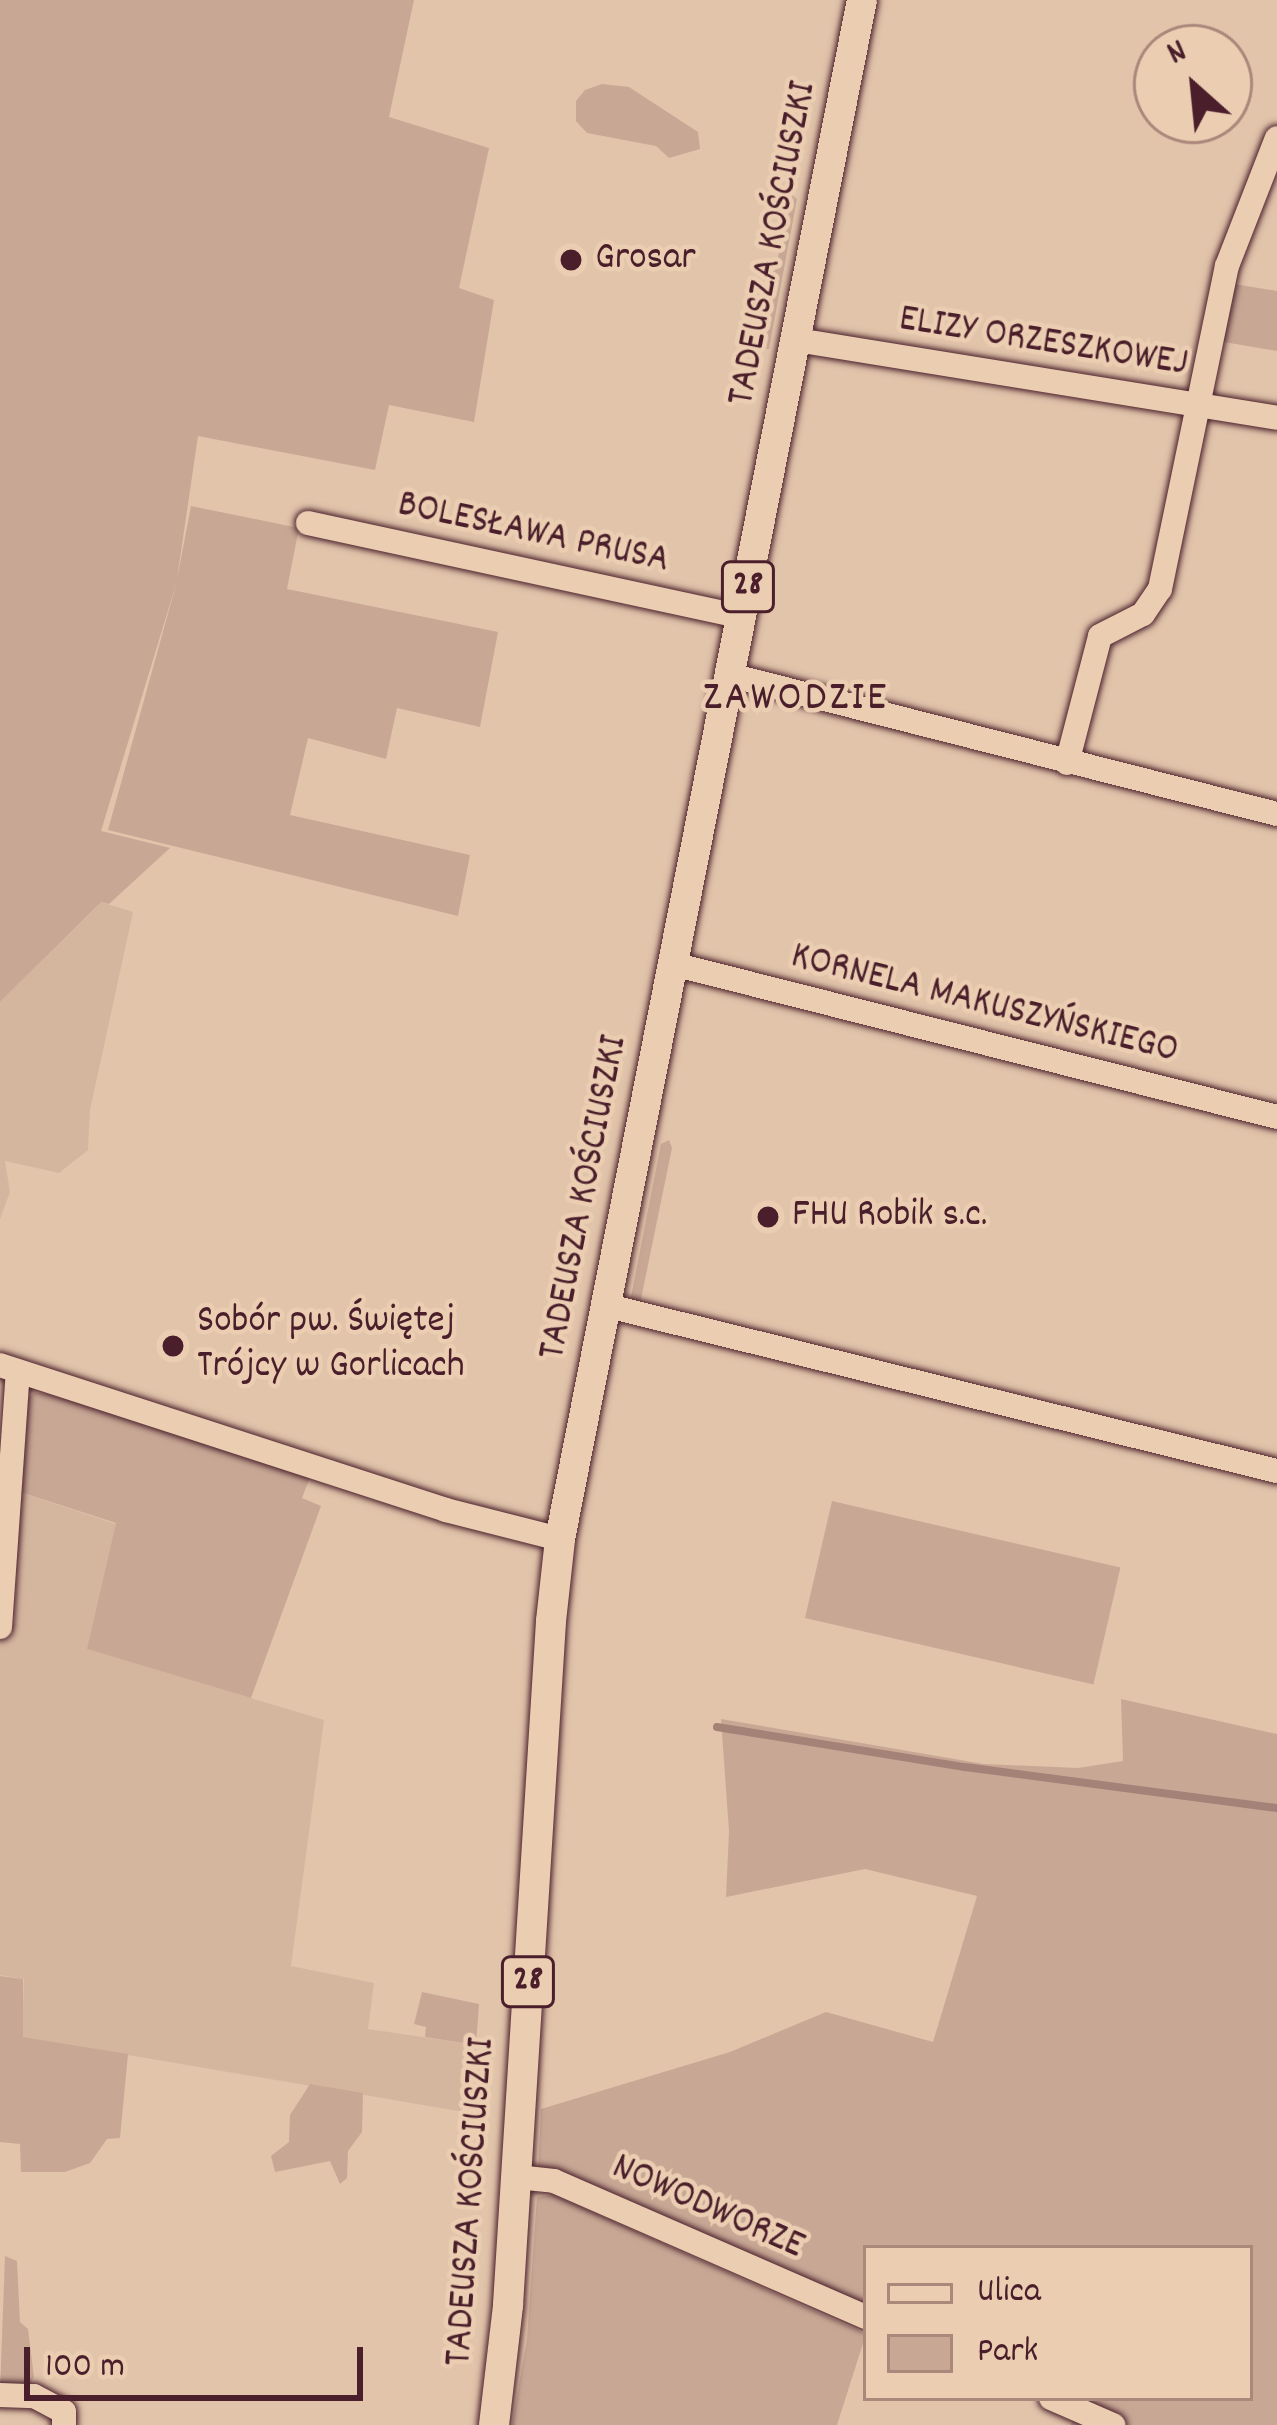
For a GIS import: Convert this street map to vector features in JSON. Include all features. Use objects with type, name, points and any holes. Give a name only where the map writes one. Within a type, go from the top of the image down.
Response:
[{"type":"main road","name":"TADEUSZA KOŚCIUSZKI","points":[[494,2425],[517,2177],[550,1621],[560,1539],[862,0]]},
{"type":"street","points":[[1067,763],[1100,636],[1144,614],[1160,589],[1227,266],[1277,138]]},
{"type":"street","name":"ELIZY ORZESZKOWEJ","points":[[797,340],[1277,418]]},
{"type":"street","name":"BOLESŁAWA PRUSA","points":[[308,523],[742,617]]},
{"type":"street","points":[[730,676],[1277,814]]},
{"type":"street","name":"KORNELA MAKUSZYŃSKIEGO","points":[[673,964],[1277,1117]]},
{"type":"street","points":[[604,1305],[1277,1472]]},
{"type":"street","points":[[0,1627],[9,1369],[146,1409],[446,1510],[560,1539]]},
{"type":"street","name":"NOWODWORZE","points":[[517,2177],[554,2181],[863,2317]]},
{"type":"street","points":[[0,2396],[34,2396],[64,2413],[64,2425]]},
{"type":"street","points":[[1058,2401],[1113,2425]]},
{"type":"shaded area","points":[[101,902],[133,912],[90,1110],[88,1150],[59,1173],[5,1161],[10,1192],[0,1219],[0,1002]]},
{"type":"shaded area","points":[[19,1492],[116,1524],[88,1649],[324,1720],[291,1966],[374,1983],[368,2029],[476,2045],[470,2113],[22,2037],[24,1979],[0,1975],[0,1627],[15,1623]]},
{"type":"green space","points":[[0,0],[414,0],[389,117],[489,148],[459,288],[494,300],[474,422],[389,405],[375,470],[198,436],[177,579],[191,506],[299,528],[287,589],[498,632],[480,727],[397,708],[386,759],[308,738],[290,815],[470,855],[458,916],[108,830],[177,581],[101,831],[170,848],[109,904],[101,902],[0,1002]]},
{"type":"green space","points":[[602,84],[629,87],[698,132],[700,149],[669,158],[656,146],[587,133],[576,121],[576,101],[585,90]]},
{"type":"green space","points":[[779,185],[797,199],[769,349],[746,348],[752,324],[765,325],[775,276],[760,272],[775,271],[788,209],[760,203]]},
{"type":"green space","points":[[1228,283],[1277,291],[1277,351],[1218,341]]},
{"type":"green space","points":[[669,1140],[672,1148],[640,1304],[629,1307],[661,1144]]},
{"type":"green space","points":[[35,1393],[312,1472],[302,1498],[321,1506],[251,1698],[87,1649],[116,1523],[20,1492],[24,1400]]},
{"type":"green space","points":[[832,1501],[1120,1568],[1093,1685],[805,1618]]},
{"type":"green space","points":[[1121,1699],[1277,1734],[1277,2425],[1071,2425],[1076,2406],[1065,2401],[1253,2401],[1253,2245],[863,2245],[863,2313],[538,2171],[541,2109],[730,2052],[826,2012],[933,2042],[977,1896],[865,1869],[726,1897],[729,1831],[721,1719],[984,1764],[1078,1768],[1123,1761]]},
{"type":"green space","points":[[0,1976],[23,1979],[23,2037],[128,2054],[120,2138],[107,2139],[90,2163],[65,2172],[21,2172],[20,2144],[0,2142]]},
{"type":"green space","points":[[422,1992],[479,2004],[476,2045],[425,2037],[426,2027],[414,2024]]},
{"type":"green space","points":[[310,2084],[363,2093],[362,2132],[348,2151],[347,2178],[340,2184],[330,2161],[275,2172],[271,2156],[289,2142],[290,2115]]},
{"type":"green space","points":[[554,2195],[863,2333],[837,2425],[512,2425],[527,2339],[537,2197]]},
{"type":"green space","points":[[5,2256],[17,2261],[20,2322],[28,2329],[34,2377],[28,2388],[0,2392]]},
{"type":"waterway","points":[[717,1727],[965,1767],[1277,1808]]},
{"type":"place","name":"Grosar","points":[[571,260]]},
{"type":"place","name":"FHU Robik s.c.","points":[[768,1217]]},
{"type":"place","name":"Sobór pw. Świętej Trójcy w Gorlicach","points":[[173,1346]]},
{"type":"district","name":"ZAWODZIE","points":[[796,700]]}]
